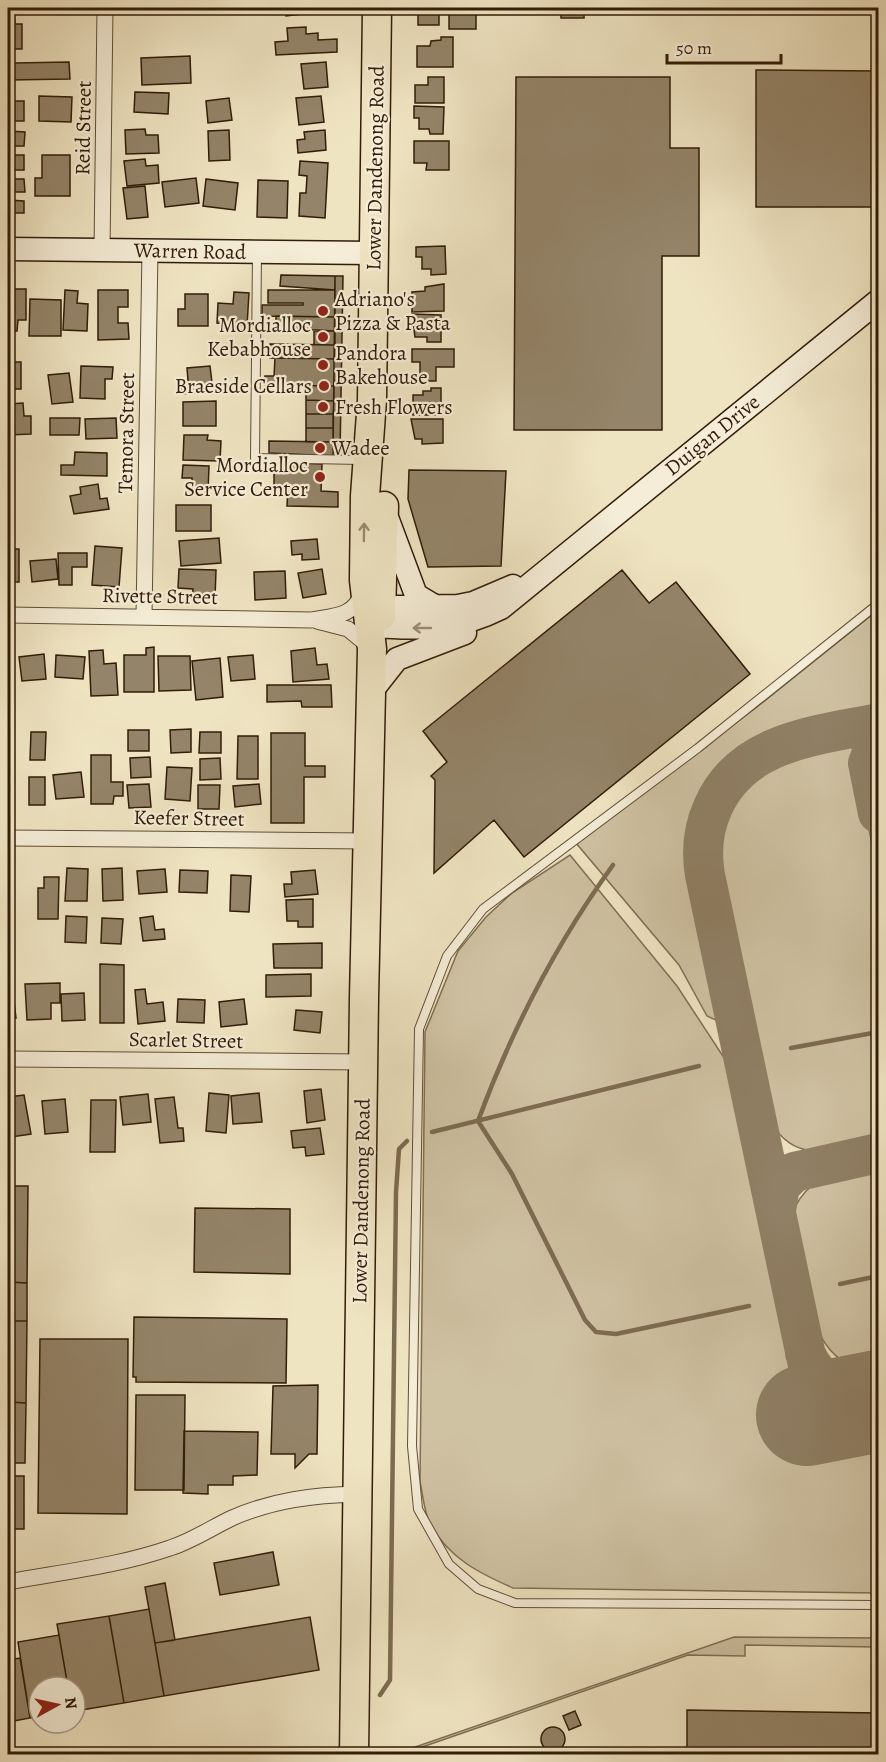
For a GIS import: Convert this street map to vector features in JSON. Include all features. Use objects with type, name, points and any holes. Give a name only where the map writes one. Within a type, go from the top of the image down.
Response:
[{"type":"highway","name":"Lower Dandenong Road","points":[[374,624],[364,580],[367,460],[372,400],[377,8]]},
{"type":"highway","name":"Lower Dandenong Road","points":[[354,1755],[363,1062],[370,841],[371,692],[384,507],[372,400]]},
{"type":"main road","name":"Warren Road","points":[[8,249],[374,253]]},
{"type":"main road","name":"Duigan Drive","points":[[374,624],[450,627],[478,619],[501,608],[879,301]]},
{"type":"main road","points":[[384,507],[416,595],[436,607]]},
{"type":"main road","name":"Duigan Drive","points":[[374,624],[436,607],[474,603],[547,570]]},
{"type":"main road","points":[[371,692],[397,659],[463,635],[501,608]]},
{"type":"street","name":"Reid Street","points":[[102,250],[105,8]]},
{"type":"street","name":"Temora Street","points":[[144,616],[150,250]]},
{"type":"street","name":"Rivette Street","points":[[8,615],[311,620],[348,613],[359,601],[364,580]]},
{"type":"street","name":"Rivette Street","points":[[311,620],[348,630],[374,624]]},
{"type":"street","name":"Keefer Street","points":[[8,838],[370,841]]},
{"type":"street","name":"Scarlet Street","points":[[8,1059],[363,1062]]},
{"type":"street","points":[[8,1582],[147,1555],[193,1539],[229,1519],[268,1505],[312,1496],[358,1494]]},
{"type":"lane","points":[[257,252],[255,458],[367,460]]},
{"type":"lane","points":[[879,604],[698,748],[483,909],[447,956],[419,1029],[412,1446],[418,1509],[449,1564],[478,1589],[515,1604],[879,1605]]},
{"type":"shaded area","points":[[878,610],[878,711],[802,726],[759,742],[733,759],[714,778],[702,799],[695,822],[694,872],[718,1021],[707,1016],[679,965],[576,843],[757,707]]},
{"type":"shaded area","points":[[851,742],[878,873],[878,1141],[829,1151],[814,1151],[787,1142],[776,1130],[767,1113],[716,857],[721,828],[730,805],[743,787],[759,773],[778,762],[800,754]]},
{"type":"shaded area","points":[[570,855],[677,986],[734,1073],[813,1449],[878,1436],[878,1593],[513,1588],[477,1570],[455,1555],[437,1535],[428,1519],[420,1482],[425,1032],[458,951],[486,917],[512,893]]},
{"type":"shaded area","points":[[878,1165],[878,1366],[859,1367],[843,1361],[830,1350],[820,1335],[806,1299],[792,1236],[791,1219],[793,1211],[806,1191],[822,1180],[840,1173]]},
{"type":"shaded area","points":[[734,1637],[878,1638],[878,1647],[745,1645],[745,1656],[688,1655],[402,1754],[395,1754]]},
{"type":"building","points":[[8,8],[70,8],[70,10],[14,11],[15,24],[22,24],[22,49],[14,49],[14,63],[69,62],[70,79],[8,80]]},
{"type":"building","points":[[147,8],[195,8],[147,12]]},
{"type":"building","points":[[195,8],[204,8],[204,11],[195,12]]},
{"type":"building","points":[[285,8],[337,8],[337,10],[286,16]]},
{"type":"building","points":[[418,8],[439,8],[439,25],[418,25]]},
{"type":"building","points":[[458,8],[476,8],[476,29],[449,29],[449,13],[458,13]]},
{"type":"building","points":[[561,8],[584,8],[584,18],[561,18]]},
{"type":"building","points":[[306,27],[306,34],[318,33],[318,40],[337,39],[337,52],[276,55],[275,42],[288,41],[287,28]]},
{"type":"building","points":[[441,37],[453,37],[453,67],[417,67],[417,46],[430,46],[431,41],[441,40]]},
{"type":"building","points":[[190,56],[191,83],[142,85],[141,58]]},
{"type":"building","points":[[326,62],[328,87],[304,89],[301,64]]},
{"type":"building","points":[[756,70],[878,71],[878,207],[756,207]]},
{"type":"building","points":[[428,77],[444,77],[444,103],[415,103],[415,85],[428,85]]},
{"type":"building","points":[[516,77],[670,77],[670,148],[699,148],[699,256],[662,256],[662,430],[514,430]]},
{"type":"building","points":[[135,92],[169,93],[168,114],[134,112]]},
{"type":"building","points":[[39,96],[72,97],[71,122],[39,121]]},
{"type":"building","points":[[321,96],[324,122],[299,125],[296,98]]},
{"type":"building","points":[[229,98],[232,120],[208,123],[206,101]]},
{"type":"building","points":[[8,101],[24,101],[24,121],[8,121]]},
{"type":"building","points":[[414,106],[444,107],[443,134],[430,134],[429,129],[419,129],[419,118],[414,118]]},
{"type":"building","points":[[145,129],[146,135],[158,135],[159,153],[126,154],[125,130]]},
{"type":"building","points":[[229,130],[230,160],[209,161],[208,131]]},
{"type":"building","points":[[325,130],[326,150],[298,153],[297,140],[305,139],[304,132]]},
{"type":"building","points":[[8,131],[25,132],[24,146],[8,146]]},
{"type":"building","points":[[414,141],[449,141],[449,170],[426,170],[427,163],[414,163]]},
{"type":"building","points":[[8,155],[24,155],[24,170],[8,170]]},
{"type":"building","points":[[42,155],[70,155],[70,196],[35,196],[35,178],[42,178]]},
{"type":"building","points":[[145,159],[146,166],[158,165],[159,183],[127,186],[124,161]]},
{"type":"building","points":[[300,161],[328,163],[325,218],[299,216],[300,193],[306,193],[307,176],[299,175]]},
{"type":"building","points":[[196,178],[199,203],[165,207],[162,182]]},
{"type":"building","points":[[8,179],[24,179],[25,192],[8,192]]},
{"type":"building","points":[[206,179],[238,183],[235,210],[203,206]]},
{"type":"building","points":[[258,180],[288,181],[287,218],[257,217]]},
{"type":"building","points":[[145,186],[148,217],[127,219],[123,188]]},
{"type":"building","points":[[8,200],[24,201],[24,213],[8,213]]},
{"type":"building","points":[[445,246],[446,274],[431,275],[431,269],[422,269],[422,257],[416,257],[416,247]]},
{"type":"building","points":[[281,275],[335,276],[335,290],[280,286]]},
{"type":"building","points":[[335,276],[343,276],[340,455],[333,456]]},
{"type":"building","points":[[444,284],[444,311],[412,312],[412,292],[425,291],[425,287]]},
{"type":"building","points":[[10,289],[26,289],[26,320],[18,320],[17,331],[8,331]]},
{"type":"building","points":[[65,290],[78,291],[77,303],[88,304],[87,331],[63,330]]},
{"type":"building","points":[[98,290],[128,290],[128,307],[118,307],[118,323],[128,323],[129,339],[98,340]]},
{"type":"building","points":[[268,290],[335,290],[335,317],[262,316],[262,305],[303,305],[303,303],[268,303]]},
{"type":"building","points":[[234,292],[249,293],[247,326],[217,323],[218,303],[233,304]]},
{"type":"building","points":[[185,294],[208,294],[208,326],[178,326],[178,309],[185,309]]},
{"type":"building","points":[[30,299],[61,300],[61,336],[29,336]]},
{"type":"building","points":[[412,314],[441,315],[441,342],[427,342],[427,337],[415,337]]},
{"type":"building","points":[[276,316],[335,317],[335,331],[276,328]]},
{"type":"building","points":[[314,331],[335,331],[335,345],[314,345]]},
{"type":"building","points":[[270,344],[335,345],[334,359],[270,358]]},
{"type":"building","points":[[412,349],[454,349],[454,367],[436,367],[436,381],[420,381],[420,362],[412,362]]},
{"type":"building","points":[[275,358],[334,359],[334,386],[265,385],[265,376],[274,376]]},
{"type":"building","points":[[8,362],[21,362],[21,389],[8,389]]},
{"type":"building","points":[[81,366],[113,367],[112,379],[105,379],[105,399],[80,398]]},
{"type":"building","points":[[210,366],[213,391],[182,394],[181,381],[188,380],[187,368]]},
{"type":"building","points":[[69,373],[73,402],[52,404],[48,375]]},
{"type":"building","points":[[306,386],[334,386],[334,401],[306,400]]},
{"type":"building","points":[[431,388],[441,388],[441,415],[413,415],[413,395],[423,395],[423,391],[431,391]]},
{"type":"building","points":[[306,400],[334,401],[333,414],[306,414]]},
{"type":"building","points":[[216,401],[216,426],[183,426],[183,402]]},
{"type":"building","points":[[23,403],[24,416],[31,416],[31,434],[8,435],[8,404]]},
{"type":"building","points":[[306,414],[333,414],[333,428],[306,428]]},
{"type":"building","points":[[50,418],[80,418],[79,435],[50,435]]},
{"type":"building","points":[[116,418],[117,438],[86,439],[85,419]]},
{"type":"building","points":[[411,419],[443,419],[443,443],[422,444],[422,439],[415,439]]},
{"type":"building","points":[[306,428],[333,428],[333,442],[306,442]]},
{"type":"building","points":[[184,435],[208,435],[207,440],[221,441],[220,461],[183,460]]},
{"type":"building","points":[[269,441],[333,442],[333,456],[269,453]]},
{"type":"building","points":[[75,452],[107,453],[107,476],[61,475],[61,465],[74,465]]},
{"type":"building","points":[[274,462],[322,464],[321,491],[338,492],[338,507],[287,506],[288,486],[274,485]]},
{"type":"building","points":[[183,465],[209,466],[208,492],[192,492],[192,478],[182,478]]},
{"type":"building","points":[[409,470],[506,471],[501,566],[428,567],[408,499]]},
{"type":"building","points":[[11,484],[14,503],[8,504],[8,485]]},
{"type":"building","points":[[98,484],[100,499],[107,498],[109,509],[74,514],[70,496],[81,494],[80,487]]},
{"type":"building","points":[[176,505],[211,505],[211,531],[176,531]]},
{"type":"building","points":[[219,538],[221,563],[181,566],[179,541]]},
{"type":"building","points":[[317,539],[319,559],[302,560],[302,554],[292,555],[291,541]]},
{"type":"building","points":[[8,540],[14,540],[14,549],[19,549],[19,582],[8,582]]},
{"type":"building","points":[[95,546],[122,548],[119,587],[92,585]]},
{"type":"building","points":[[58,553],[87,553],[87,567],[72,567],[72,585],[59,585]]},
{"type":"building","points":[[56,559],[58,579],[32,582],[30,561]]},
{"type":"building","points":[[179,569],[216,570],[215,598],[192,598],[193,589],[178,588]]},
{"type":"building","points":[[322,569],[326,594],[303,598],[298,573]]},
{"type":"building","points":[[622,570],[649,603],[676,582],[750,674],[524,857],[494,820],[434,873],[435,780],[431,776],[447,762],[423,731]]},
{"type":"building","points":[[285,571],[286,598],[255,600],[254,572]]},
{"type":"building","points":[[154,647],[154,692],[124,692],[124,655],[146,655],[146,648]]},
{"type":"building","points":[[315,648],[317,665],[327,664],[329,679],[293,682],[291,651]]},
{"type":"building","points":[[103,650],[104,664],[116,663],[118,695],[91,696],[89,651]]},
{"type":"building","points":[[44,654],[46,679],[22,681],[19,657]]},
{"type":"building","points":[[8,655],[12,655],[11,678],[8,678]]},
{"type":"building","points":[[56,655],[85,657],[83,679],[55,677]]},
{"type":"building","points":[[253,655],[255,679],[231,681],[228,657]]},
{"type":"building","points":[[158,656],[190,656],[191,690],[159,691]]},
{"type":"building","points":[[220,658],[223,697],[196,700],[192,661]]},
{"type":"building","points":[[267,685],[331,685],[332,707],[302,707],[301,701],[267,702]]},
{"type":"building","points":[[191,729],[191,752],[171,753],[170,730]]},
{"type":"building","points":[[128,730],[149,730],[149,751],[128,751]]},
{"type":"building","points":[[8,732],[14,732],[13,758],[8,758]]},
{"type":"building","points":[[31,732],[46,732],[45,760],[30,760]]},
{"type":"building","points":[[200,732],[221,732],[221,753],[199,753]]},
{"type":"building","points":[[271,733],[305,733],[305,766],[325,766],[325,777],[304,777],[304,823],[271,823]]},
{"type":"building","points":[[238,736],[258,736],[258,779],[237,779]]},
{"type":"building","points":[[91,755],[111,755],[111,782],[123,782],[123,796],[114,796],[113,804],[91,804]]},
{"type":"building","points":[[150,757],[151,777],[131,778],[130,758]]},
{"type":"building","points":[[220,758],[221,779],[200,780],[200,759]]},
{"type":"building","points":[[167,767],[192,768],[190,801],[165,799]]},
{"type":"building","points":[[81,772],[84,797],[56,799],[53,775]]},
{"type":"building","points":[[8,776],[14,776],[12,810],[8,810]]},
{"type":"building","points":[[29,777],[45,777],[45,805],[29,805]]},
{"type":"building","points":[[149,784],[151,807],[129,808],[127,785]]},
{"type":"building","points":[[259,784],[261,804],[235,807],[233,786]]},
{"type":"building","points":[[198,785],[220,785],[219,809],[198,809]]},
{"type":"building","points":[[67,868],[88,869],[87,901],[65,901]]},
{"type":"building","points":[[122,868],[123,900],[103,901],[102,869]]},
{"type":"building","points":[[165,869],[167,892],[139,894],[137,871]]},
{"type":"building","points":[[180,870],[208,871],[207,893],[179,892]]},
{"type":"building","points":[[315,870],[318,894],[285,897],[284,884],[292,884],[291,872]]},
{"type":"building","points":[[231,875],[251,876],[249,912],[230,911]]},
{"type":"building","points":[[44,877],[59,877],[58,919],[38,919],[38,888],[44,888]]},
{"type":"building","points":[[313,899],[313,927],[298,927],[298,921],[287,921],[286,900]]},
{"type":"building","points":[[66,916],[87,917],[86,943],[65,942]]},
{"type":"building","points":[[153,916],[155,930],[164,929],[165,939],[143,941],[140,918]]},
{"type":"building","points":[[102,918],[123,919],[121,944],[101,943]]},
{"type":"building","points":[[322,943],[322,968],[274,968],[273,944]]},
{"type":"building","points":[[100,964],[124,965],[124,1023],[100,1023]]},
{"type":"building","points":[[311,974],[311,996],[266,997],[266,975]]},
{"type":"building","points":[[60,983],[60,1003],[51,1003],[51,1019],[27,1020],[25,984]]},
{"type":"building","points":[[145,989],[147,1004],[163,1002],[165,1021],[138,1024],[135,990]]},
{"type":"building","points":[[84,993],[85,1020],[62,1021],[61,994]]},
{"type":"building","points":[[178,999],[205,1000],[204,1023],[177,1022]]},
{"type":"building","points":[[244,999],[247,1024],[221,1027],[219,1002]]},
{"type":"building","points":[[14,1001],[16,1018],[8,1019],[8,1002]]},
{"type":"building","points":[[296,1010],[322,1012],[320,1033],[294,1030]]},
{"type":"building","points":[[321,1089],[325,1120],[307,1123],[304,1091]]},
{"type":"building","points":[[209,1093],[229,1095],[226,1133],[206,1131]]},
{"type":"building","points":[[259,1093],[262,1122],[233,1124],[231,1096]]},
{"type":"building","points":[[148,1094],[151,1122],[123,1125],[120,1097]]},
{"type":"building","points":[[24,1095],[31,1134],[11,1137],[8,1097]]},
{"type":"building","points":[[174,1097],[178,1128],[183,1128],[184,1141],[160,1143],[155,1099]]},
{"type":"building","points":[[65,1099],[68,1132],[45,1134],[42,1101]]},
{"type":"building","points":[[91,1100],[116,1100],[115,1152],[90,1152]]},
{"type":"building","points":[[320,1128],[324,1154],[306,1156],[305,1147],[293,1148],[291,1131]]},
{"type":"building","points":[[8,1186],[28,1186],[27,1283],[8,1282]]},
{"type":"building","points":[[195,1208],[290,1209],[290,1274],[194,1272]]},
{"type":"building","points":[[8,1282],[27,1283],[27,1321],[8,1321]]},
{"type":"building","points":[[134,1317],[287,1319],[286,1383],[136,1382],[136,1377],[133,1377]]},
{"type":"building","points":[[8,1321],[27,1321],[26,1403],[8,1402]]},
{"type":"building","points":[[40,1339],[128,1339],[127,1514],[38,1513]]},
{"type":"building","points":[[318,1385],[317,1454],[309,1454],[295,1468],[295,1454],[271,1454],[273,1386]]},
{"type":"building","points":[[136,1395],[185,1395],[184,1490],[135,1490]]},
{"type":"building","points":[[8,1402],[26,1403],[25,1463],[8,1463]]},
{"type":"building","points":[[184,1431],[258,1432],[257,1475],[233,1476],[233,1485],[208,1485],[208,1494],[183,1493]]},
{"type":"building","points":[[8,1476],[24,1476],[24,1529],[8,1529]]},
{"type":"building","points":[[273,1552],[279,1585],[220,1595],[214,1563]]},
{"type":"building","points":[[165,1583],[175,1640],[155,1643],[145,1587]]},
{"type":"building","points":[[149,1609],[164,1696],[124,1703],[109,1616]]},
{"type":"building","points":[[109,1616],[124,1703],[87,1709],[87,1675],[66,1675],[57,1624]]},
{"type":"building","points":[[310,1617],[319,1670],[164,1696],[155,1643]]},
{"type":"building","points":[[59,1635],[66,1675],[27,1675],[27,1699],[18,1642]]},
{"type":"building","points":[[20,1658],[27,1700],[27,1719],[8,1722],[8,1660]]},
{"type":"building","points":[[687,1710],[878,1713],[878,1754],[687,1754]]},
{"type":"building","points":[[575,1711],[581,1725],[569,1730],[563,1716]]},
{"type":"building","points":[[553,1727],[562,1730],[565,1739],[562,1748],[553,1751],[544,1748],[541,1739],[544,1730]]},
{"type":"waterway","points":[[613,865],[573,925],[537,988],[505,1053],[478,1121],[512,1174],[585,1320],[596,1332],[616,1334],[749,1306]]},
{"type":"waterway","points":[[791,1048],[878,1032]]},
{"type":"waterway","points":[[432,1132],[699,1066]]},
{"type":"waterway","points":[[380,1695],[390,1680],[396,1192],[399,1149],[407,1141]]},
{"type":"waterway","points":[[840,1284],[878,1276]]},
{"type":"taxiway","points":[[818,1413],[705,875],[704,841],[713,807],[726,785],[742,768],[761,755],[806,738],[878,723]]},
{"type":"taxiway","points":[[878,740],[868,763],[878,813]]},
{"type":"taxiway","points":[[776,1210],[780,1186],[794,1172],[878,1153]]},
{"type":"taxiway","points":[[805,1353],[818,1373],[834,1387],[854,1394],[878,1396]]},
{"type":"runway","points":[[807,1415],[878,1401]]},
{"type":"place","name":"Adriano's Pizza & Pasta","points":[[323,311]]},
{"type":"place","name":"Mordialloc Kebabhouse","points":[[323,337]]},
{"type":"place","name":"Pandora Bakehouse","points":[[323,365]]},
{"type":"place","name":"Braeside Cellars","points":[[324,386]]},
{"type":"place","name":"Fresh Flowers","points":[[323,407]]},
{"type":"place","name":"Wadee","points":[[320,448]]},
{"type":"place","name":"Mordialloc Service Center","points":[[320,477]]}]
